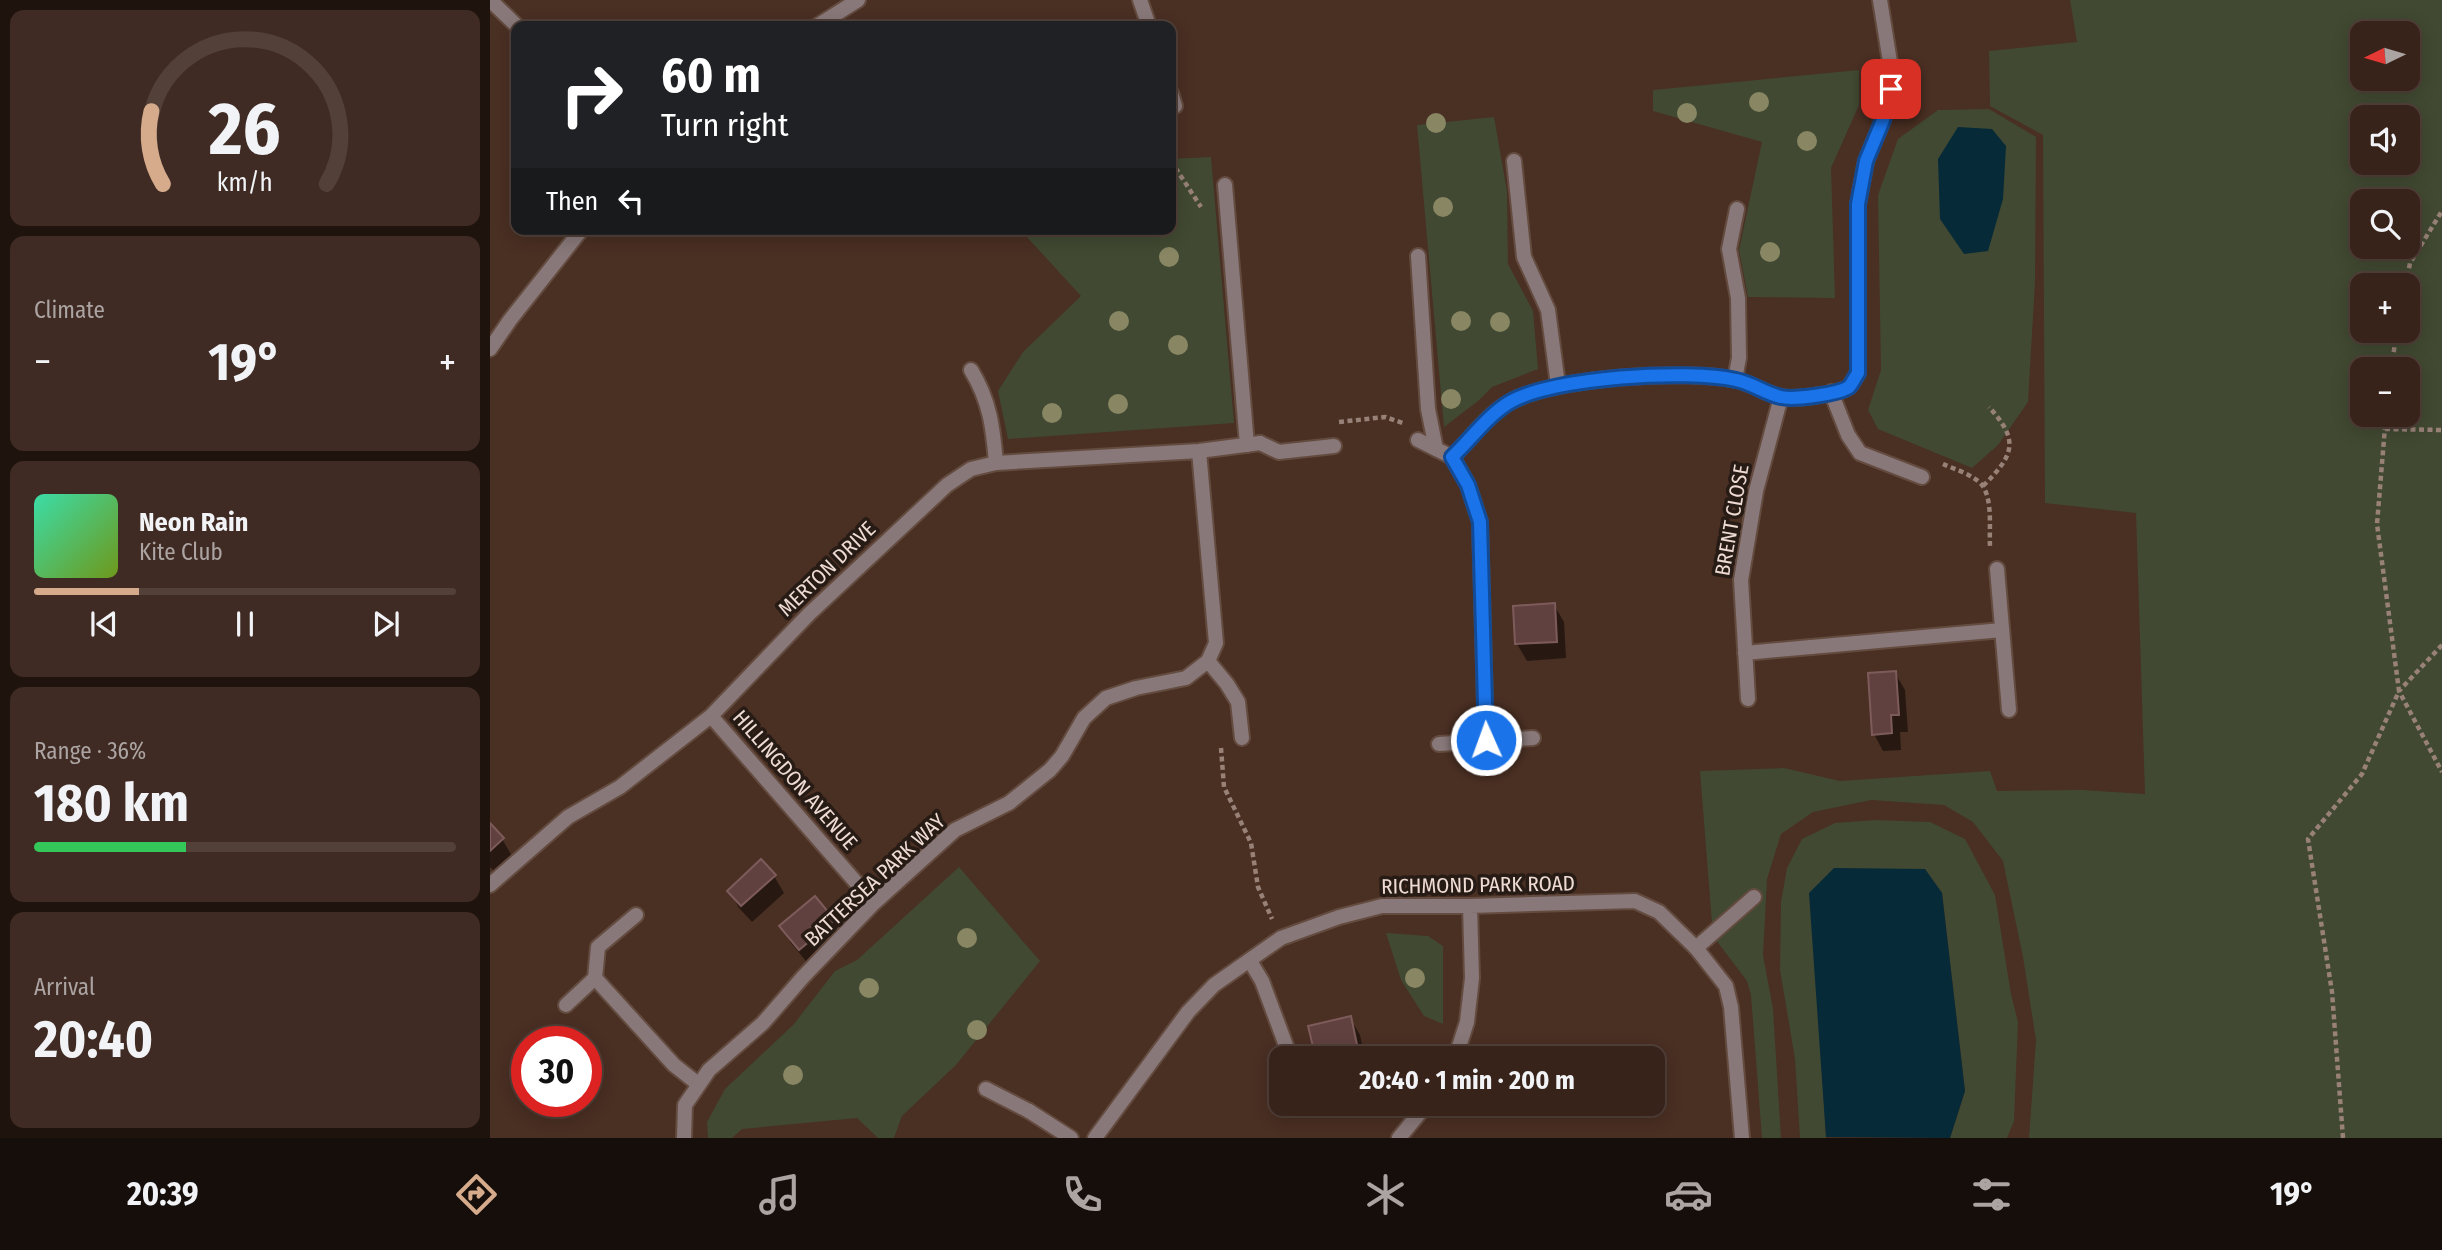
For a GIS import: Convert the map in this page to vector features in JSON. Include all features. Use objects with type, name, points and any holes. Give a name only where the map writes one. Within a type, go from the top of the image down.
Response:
[{"type":"street","points":[[490,0],[512,21]]},
{"type":"street","points":[[825,21],[858,0]]},
{"type":"street","points":[[1140,0],[1147,21]]},
{"type":"street","points":[[1452,457],[1484,424],[1511,402],[1558,385],[1615,378],[1675,376],[1735,379],[1781,397],[1815,397],[1849,387],[1858,373],[1858,204],[1866,161],[1883,120],[1891,89],[1890,62],[1880,0]]},
{"type":"street","points":[[1514,161],[1524,257],[1548,310],[1558,385]]},
{"type":"street","points":[[1225,185],[1254,444]]},
{"type":"street","points":[[1735,379],[1739,358],[1738,298],[1729,248],[1737,209]]},
{"type":"street","points":[[490,349],[577,235]]},
{"type":"street","points":[[1418,256],[1428,409],[1436,449]]},
{"type":"street","points":[[971,370],[984,391],[992,424],[996,463]]},
{"type":"street","points":[[1831,392],[1848,435],[1860,453],[1922,477]]},
{"type":"street","name":"BRENT CLOSE","points":[[1748,699],[1741,580],[1756,491],[1781,397]]},
{"type":"street","points":[[1418,440],[1452,457],[1468,485],[1480,522],[1486,740]]},
{"type":"street","name":"MERTON DRIVE","points":[[490,885],[568,817],[620,787],[711,716],[809,614],[947,485],[971,469],[996,463],[1199,451],[1254,444],[1279,452],[1334,446]]},
{"type":"street","points":[[1199,451],[1216,643],[1208,661],[1238,702],[1242,738]]},
{"type":"street","points":[[1997,569],[2009,710]]},
{"type":"street","points":[[1745,653],[2002,630]]},
{"type":"street","name":"BATTERSEA PARK WAY","points":[[684,1138],[685,1105],[709,1070],[763,1023],[803,976],[874,904],[955,830],[1009,803],[1050,770],[1062,756],[1084,718],[1106,698],[1136,688],[1186,678],[1208,661]]},
{"type":"street","name":"HILLINGDON AVENUE","points":[[711,716],[874,904]]},
{"type":"street","points":[[1439,744],[1533,737]]},
{"type":"street","points":[[1696,948],[1754,897]]},
{"type":"street","name":"RICHMOND PARK ROAD","points":[[1095,1138],[1188,1012],[1214,985],[1281,939],[1339,917],[1382,906],[1635,901],[1659,912],[1696,948],[1726,986],[1731,1007],[1742,1138]]},
{"type":"street","points":[[1459,1046],[1467,1022],[1472,978],[1470,906]]},
{"type":"street","points":[[566,1005],[595,978],[598,947],[636,915]]},
{"type":"street","points":[[1250,961],[1262,981],[1286,1046]]},
{"type":"street","points":[[595,978],[674,1065],[698,1084]]},
{"type":"street","points":[[986,1089],[1029,1111],[1071,1138]]},
{"type":"street","points":[[1399,1138],[1417,1116]]},
{"type":"path","points":[[1176,168],[1202,208]]},
{"type":"path","points":[[2408,273],[2410,263],[2442,212]]},
{"type":"path","points":[[1983,486],[2001,468],[2011,447],[2005,424],[1989,407]]},
{"type":"path","points":[[2442,430],[2385,429],[2377,524],[2399,691],[2442,772]]},
{"type":"path","points":[[2343,1138],[2332,992],[2308,839],[2362,774],[2399,691],[2442,645]]},
{"type":"path","points":[[1219,735],[1224,788],[1251,843],[1258,887],[1281,939]]},
{"type":"green space","points":[[2070,0],[2442,0],[2442,1138],[2029,1138],[2036,1040],[2023,957],[2003,861],[1973,822],[1944,805],[1871,800],[1813,812],[1781,834],[1767,879],[1763,955],[1773,1009],[1781,1138],[1762,1138],[1751,995],[1747,981],[1713,936],[1700,771],[1784,768],[1840,781],[1990,771],[1997,791],[2082,790],[2145,794],[2136,513],[2045,503],[2043,135],[1990,106],[1989,51],[2077,42]]},
{"type":"green space","points":[[1859,70],[1859,105],[1831,168],[1835,298],[1748,297],[1739,250],[1762,142],[1653,111],[1653,90]]},
{"type":"green space","points":[[1989,109],[2036,137],[2035,282],[2028,402],[1998,445],[1972,468],[1878,429],[1868,410],[1881,370],[1878,195],[1898,139],[1938,110]]},
{"type":"green space","points":[[1494,117],[1507,191],[1508,264],[1533,311],[1538,369],[1492,387],[1444,427],[1417,125]]},
{"type":"green space","points":[[1211,157],[1234,423],[1008,439],[998,391],[1023,352],[1081,296],[1026,236],[1176,235],[1176,159]]},
{"type":"green space","points":[[1876,820],[1930,822],[1965,839],[1995,895],[2018,1022],[2014,1121],[2007,1138],[1950,1138],[1965,1091],[1942,893],[1925,869],[1822,1071],[1826,1138],[1800,1138],[1795,1059],[1780,970],[1781,902],[1787,868],[1802,839],[1835,823]]},
{"type":"green space","points":[[959,867],[1040,961],[956,1065],[902,1116],[894,1138],[878,1138],[857,1118],[742,1129],[732,1138],[708,1138],[707,1122],[725,1089],[794,1024],[835,971],[857,960]]},
{"type":"green space","points":[[1386,933],[1428,936],[1443,946],[1443,1024],[1424,1016],[1401,980]]},
{"type":"water","points":[[1958,127],[1992,129],[2006,146],[2003,199],[1988,251],[1964,254],[1940,219],[1938,159]]},
{"type":"water","points":[[1834,868],[1925,869],[1942,893],[1965,1091],[1950,1138],[1826,1137],[1809,893]]},
{"type":"building","points":[[1555,603],[1557,642],[1515,644],[1513,606]]},
{"type":"building","points":[[1896,671],[1899,715],[1891,715],[1892,733],[1872,735],[1868,673]]},
{"type":"building","points":[[490,823],[504,838],[490,851]]},
{"type":"building","points":[[761,859],[776,875],[741,906],[727,891]]},
{"type":"building","points":[[815,896],[835,920],[799,950],[779,926]]},
{"type":"building","points":[[1351,1016],[1357,1046],[1313,1046],[1308,1026]]},
{"type":"route","points":[[1486,740],[1480,522],[1468,485],[1452,457],[1484,424],[1511,402],[1558,385],[1615,378],[1687,376],[1735,379],[1781,397],[1815,397],[1849,387],[1858,373],[1858,204],[1866,161],[1883,120],[1891,89]]}]
